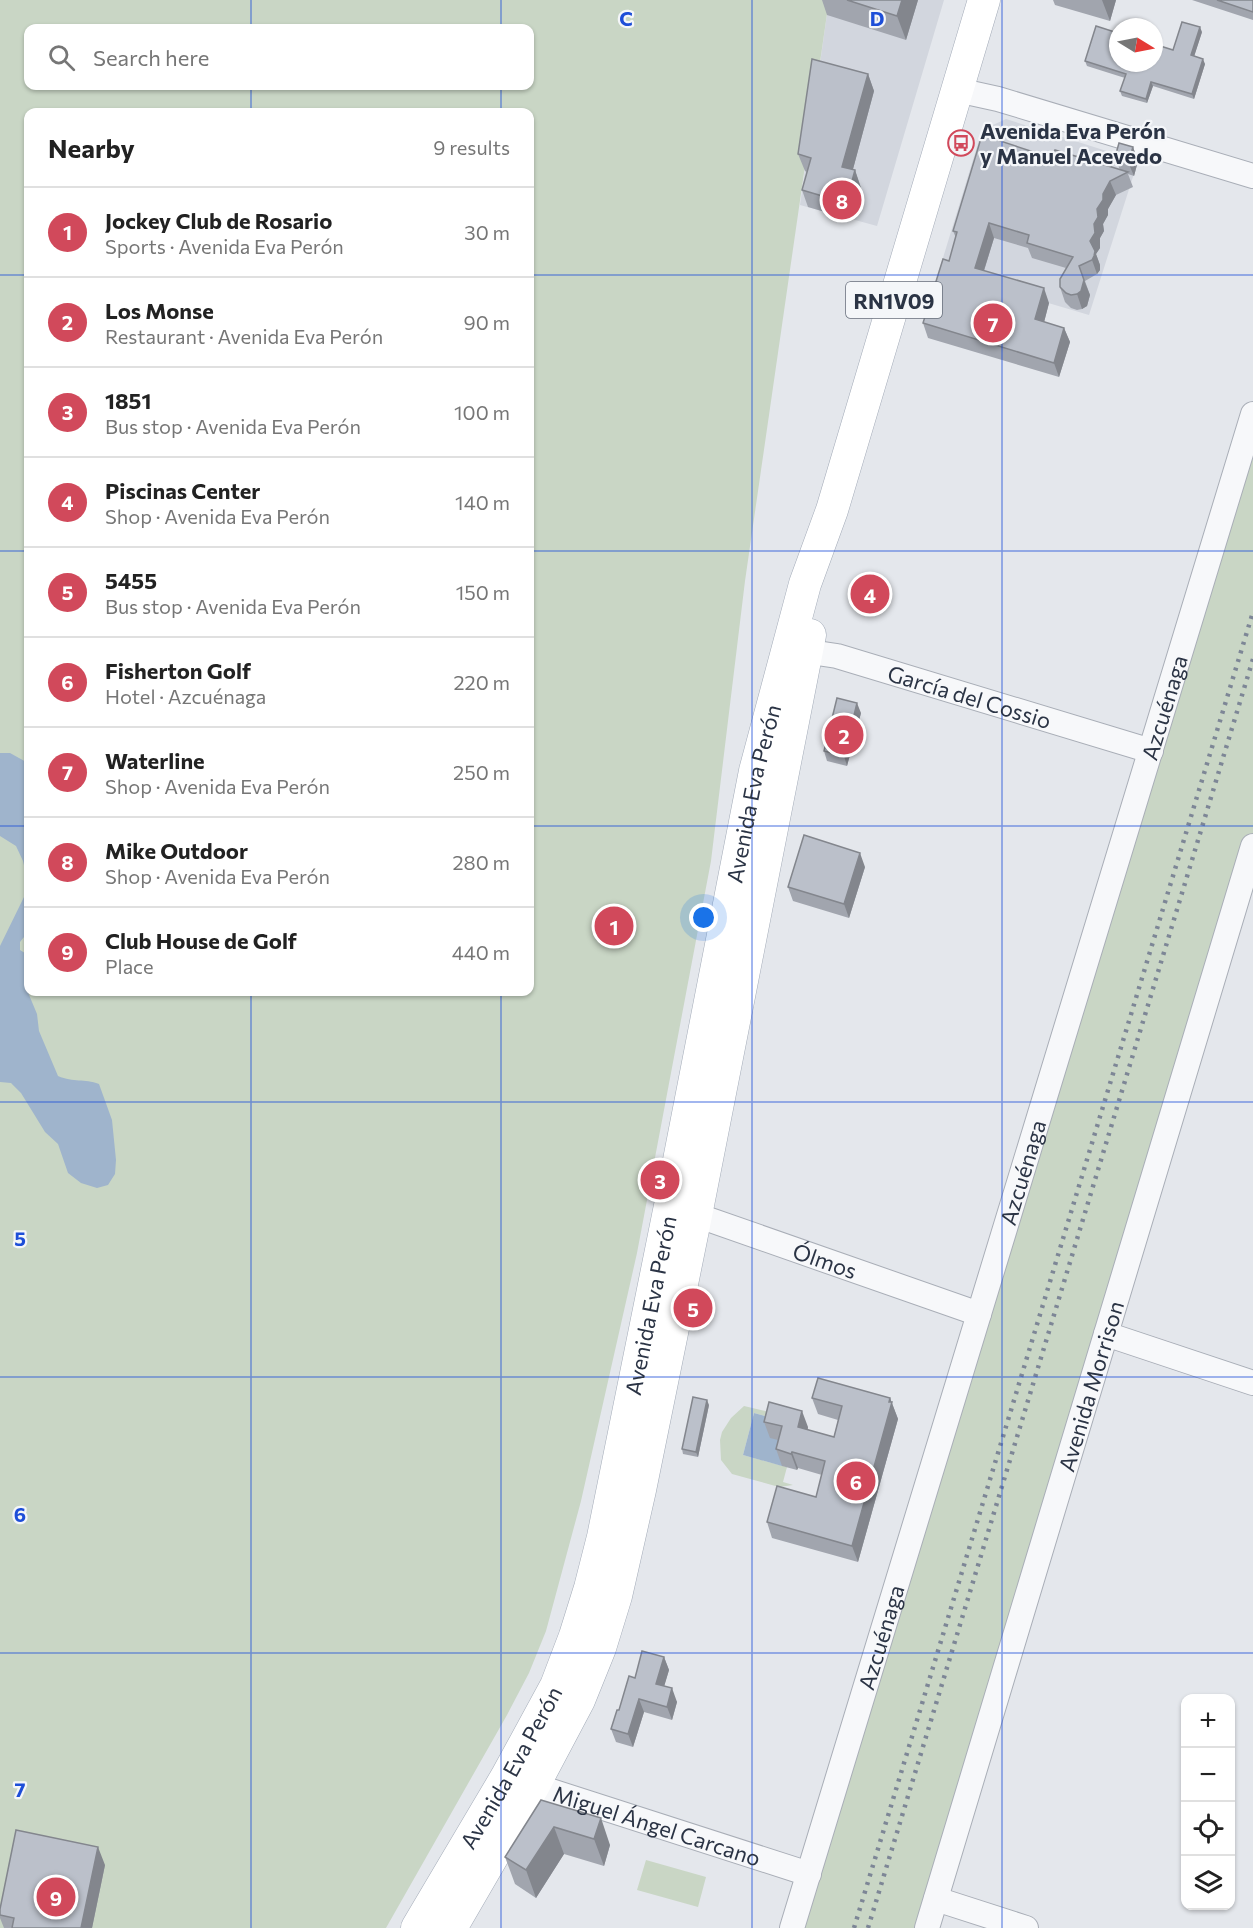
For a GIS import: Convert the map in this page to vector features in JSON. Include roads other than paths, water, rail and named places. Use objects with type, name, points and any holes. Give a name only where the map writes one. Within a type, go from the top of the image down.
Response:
[{"type":"main road","name":"Avenida Eva Perón","points":[[417,1928],[579,1700],[600,1648],[616,1596],[636,1510],[683,1212],[797,650],[832,510],[984,0]]},
{"type":"main road","name":"Avenida Eva Perón","points":[[451,1928],[520,1781]]},
{"type":"street","points":[[957,90],[998,99],[1253,176]]},
{"type":"street","name":"Azcuénaga","points":[[792,1928],[1253,414]]},
{"type":"street","name":"García del Cossio","points":[[797,650],[837,656],[1150,751]]},
{"type":"street","name":"Avenida Morrison","points":[[927,1928],[1253,846]]},
{"type":"street","name":"Ólmos","points":[[683,1212],[979,1314]]},
{"type":"street","points":[[1106,1334],[1253,1383]]},
{"type":"street","name":"Miguel Ángel Carcano","points":[[520,1781],[809,1874]]},
{"type":"street","points":[[936,1899],[1026,1928]]},
{"type":"water","points":[[0,753],[10,753],[24,761],[24,866],[16,846],[0,836]]},
{"type":"water","points":[[24,897],[24,937],[20,942],[20,950],[24,952],[24,996],[30,996],[37,1014],[39,1031],[58,1076],[99,1084],[112,1120],[116,1160],[115,1174],[108,1185],[97,1188],[81,1183],[68,1173],[58,1144],[45,1132],[21,1093],[11,1083],[0,1082],[0,946]]},
{"type":"water","points":[[754,1413],[775,1419],[788,1443],[782,1466],[743,1455]]},
{"type":"railway","points":[[854,1928],[1253,612]]},
{"type":"railway","points":[[868,1928],[1253,659]]},
{"type":"place","name":"Avenida Eva Perón y Manuel Acevedo","points":[[961,143]]},
{"type":"place","name":"Mike Outdoor","points":[[842,200]]},
{"type":"place","name":"Waterline","points":[[993,323]]},
{"type":"place","name":"Piscinas Center","points":[[870,594]]},
{"type":"place","name":"Los Monse","points":[[844,735]]},
{"type":"place","name":"Jockey Club de Rosario","points":[[614,926]]},
{"type":"place","name":"1851","points":[[660,1180]]},
{"type":"place","name":"5455","points":[[693,1308]]},
{"type":"place","name":"Fisherton Golf","points":[[856,1481]]},
{"type":"place","name":"Club House de Golf","points":[[56,1897]]}]
